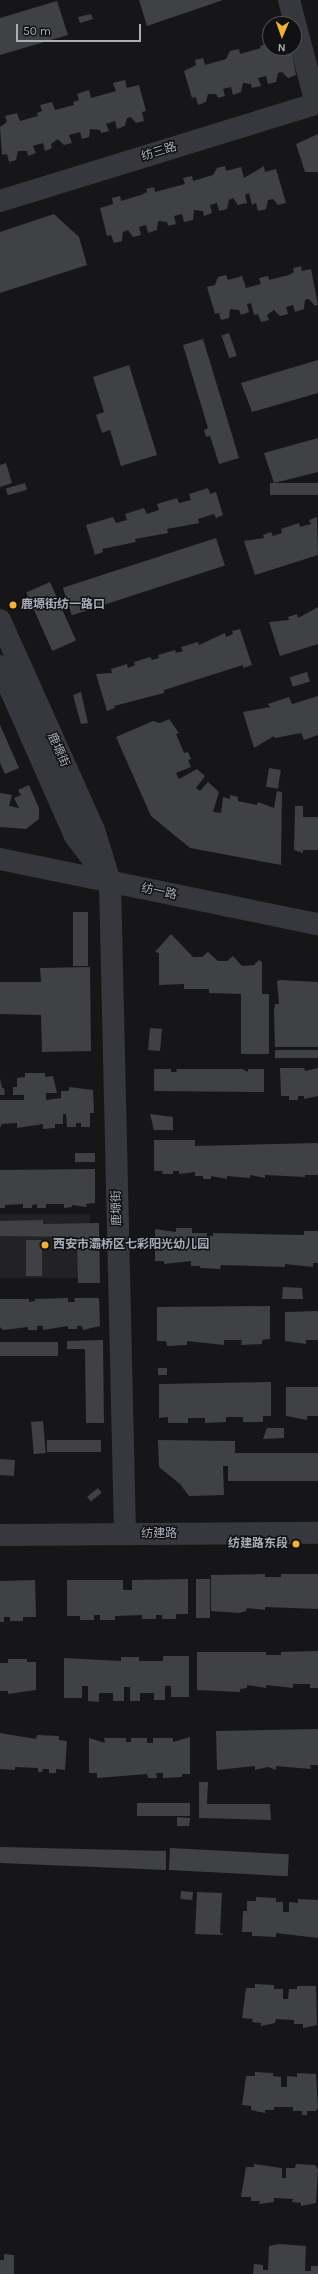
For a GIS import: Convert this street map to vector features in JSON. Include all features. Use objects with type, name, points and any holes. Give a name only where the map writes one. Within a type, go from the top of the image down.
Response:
[{"type":"street","points":[[289,0],[317,104]]},
{"type":"street","name":"纺三路","points":[[0,200],[317,104]]},
{"type":"street","name":"鹿塬街","points":[[0,620],[94,830],[110,882],[124,1534]]},
{"type":"street","name":"鹿塬街","points":[[0,666],[75,836],[110,882]]},
{"type":"street","name":"纺一路","points":[[0,858],[318,924]]},
{"type":"street","name":"纺建路","points":[[0,1535],[318,1533]]},
{"type":"shaded area","name":"西安市灞桥区七彩阳光幼儿园","points":[[0,1214],[90,1214],[90,1278],[0,1278]]},
{"type":"building","points":[[139,0],[223,0],[147,26]]},
{"type":"building","points":[[57,1],[68,35],[0,55],[0,18]]},
{"type":"building","points":[[91,14],[93,19],[80,23],[78,17]]},
{"type":"building","points":[[262,45],[262,56],[292,56],[296,75],[288,78],[282,72],[278,73],[276,82],[268,84],[266,76],[258,78],[261,86],[252,88],[251,84],[243,83],[241,92],[233,95],[231,87],[223,89],[225,96],[218,98],[216,94],[208,94],[206,102],[198,105],[196,97],[192,98],[184,71],[196,65],[195,60],[203,58],[205,65],[226,59],[230,51],[239,49],[240,54],[261,48],[260,46]]},
{"type":"building","points":[[125,80],[127,88],[139,85],[146,111],[142,112],[144,121],[136,123],[131,117],[127,118],[125,126],[117,129],[115,121],[106,124],[109,131],[101,133],[100,130],[90,129],[89,137],[82,139],[80,132],[69,135],[72,143],[64,145],[58,139],[51,144],[52,148],[45,151],[43,143],[33,146],[36,153],[28,156],[27,151],[18,151],[16,160],[9,162],[7,154],[2,155],[0,127],[7,122],[5,116],[17,113],[20,121],[38,116],[37,113],[42,111],[40,105],[52,102],[55,110],[74,105],[73,102],[79,100],[77,94],[89,90],[91,98],[116,91],[113,83]]},
{"type":"building","points":[[318,134],[318,172],[305,172],[296,144]]},
{"type":"building","points":[[225,166],[226,171],[241,167],[244,178],[264,166],[265,172],[276,169],[286,203],[278,205],[273,199],[268,200],[266,209],[258,211],[256,203],[252,205],[249,193],[245,195],[247,203],[238,205],[233,198],[229,200],[227,209],[219,211],[217,203],[210,205],[212,213],[204,216],[203,211],[194,210],[193,220],[184,222],[182,214],[174,216],[176,224],[168,226],[167,222],[158,221],[157,230],[148,233],[146,225],[139,227],[141,235],[133,237],[128,230],[123,232],[122,241],[114,243],[111,235],[107,236],[100,208],[113,204],[112,198],[120,196],[121,201],[141,195],[147,192],[146,189],[154,187],[155,192],[185,184],[183,178],[192,176],[193,181],[213,175],[217,168]]},
{"type":"building","points":[[54,214],[79,237],[87,265],[0,293],[0,232]]},
{"type":"building","points":[[301,266],[302,271],[311,269],[318,305],[315,306],[309,299],[305,300],[304,309],[295,312],[293,305],[286,307],[288,314],[280,316],[274,310],[267,315],[269,320],[261,322],[258,314],[254,315],[251,303],[247,304],[249,312],[241,315],[239,310],[230,309],[229,318],[221,320],[219,313],[215,314],[207,287],[215,285],[218,277],[226,275],[228,280],[242,276],[246,288],[261,284],[259,278],[268,276],[269,280],[289,275],[294,272],[293,268]]},
{"type":"building","points":[[229,333],[237,356],[229,358],[221,336]]},
{"type":"building","points":[[203,339],[239,458],[219,464],[210,436],[206,437],[204,430],[208,428],[183,345]]},
{"type":"building","points":[[318,360],[318,393],[252,412],[241,383]]},
{"type":"building","points":[[129,365],[157,455],[121,466],[110,430],[102,433],[96,415],[104,412],[93,377]]},
{"type":"building","points":[[318,438],[318,472],[274,483],[264,453]]},
{"type":"building","points":[[6,463],[12,483],[0,487],[0,465]]},
{"type":"building","points":[[25,483],[27,490],[8,495],[6,489]]},
{"type":"building","points":[[270,483],[318,483],[318,495],[270,495]]},
{"type":"building","points":[[208,488],[210,494],[216,492],[223,515],[216,518],[214,514],[198,519],[199,523],[167,529],[168,533],[135,539],[136,542],[102,549],[103,552],[95,555],[86,525],[113,517],[116,523],[127,520],[125,514],[144,508],[147,514],[159,510],[157,504],[177,498],[179,503],[191,500],[189,494]]},
{"type":"building","points":[[317,517],[318,555],[255,575],[244,541],[264,538],[263,535],[271,532],[273,536],[282,533],[281,529],[299,523],[300,527],[311,524],[309,520]]},
{"type":"building","points":[[216,538],[225,566],[72,615],[63,588]]},
{"type":"building","points":[[50,582],[76,640],[52,651],[26,593]]},
{"type":"building","points":[[318,607],[318,644],[280,656],[269,622],[289,620],[288,617],[297,614],[298,618]]},
{"type":"building","points":[[240,629],[252,665],[243,668],[243,665],[164,690],[164,693],[114,706],[115,708],[107,711],[96,674],[112,673],[111,669],[127,664],[128,668],[135,665],[134,662],[150,657],[152,660],[159,658],[158,655],[175,650],[176,653],[183,651],[181,647],[198,642],[199,645],[225,633],[226,637],[233,634],[232,631]]},
{"type":"building","points":[[307,672],[310,682],[293,687],[290,677]]},
{"type":"building","points":[[81,692],[88,723],[81,724],[73,695]]},
{"type":"building","points":[[318,696],[318,735],[304,740],[301,733],[275,738],[274,736],[254,748],[243,712],[270,707],[268,704],[289,697],[292,704]]},
{"type":"building","points":[[169,719],[179,733],[176,734],[184,753],[188,752],[191,759],[188,760],[191,767],[176,773],[179,779],[197,769],[205,776],[196,788],[200,791],[208,782],[219,792],[213,812],[221,813],[223,797],[230,799],[230,795],[238,797],[238,801],[257,805],[258,802],[274,808],[277,791],[282,792],[281,865],[190,848],[151,816],[116,737],[153,721],[160,723]]},
{"type":"building","points":[[0,725],[19,768],[5,774],[0,763]]},
{"type":"building","points":[[269,768],[281,770],[278,789],[266,787]]},
{"type":"building","points":[[29,785],[39,808],[39,819],[26,829],[0,827],[0,793],[12,795],[9,806],[19,808],[14,798],[21,795],[18,790]]},
{"type":"building","points":[[295,806],[303,806],[303,817],[318,817],[318,850],[303,850],[303,853],[294,850]]},
{"type":"building","points":[[73,912],[88,912],[88,966],[73,966]]},
{"type":"building","points":[[171,934],[193,957],[202,957],[208,952],[218,961],[227,961],[233,956],[242,966],[254,965],[259,960],[262,962],[262,994],[269,994],[269,1054],[241,1054],[241,994],[209,993],[209,989],[184,989],[184,984],[159,985],[159,953],[155,952]]},
{"type":"building","points":[[90,967],[91,1051],[42,1052],[41,1015],[0,1014],[0,982],[41,982],[40,968]]},
{"type":"building","points":[[277,981],[318,982],[318,1047],[275,1047],[274,1010],[275,1004],[279,1004]]},
{"type":"building","points":[[150,1028],[162,1029],[160,1051],[148,1050]]},
{"type":"building","points":[[275,1050],[318,1050],[318,1058],[275,1058]]},
{"type":"building","points":[[280,1068],[304,1068],[305,1071],[318,1068],[318,1096],[304,1099],[304,1096],[298,1096],[298,1100],[289,1100],[289,1096],[281,1096]]},
{"type":"building","points":[[154,1069],[171,1069],[171,1072],[177,1072],[176,1069],[242,1069],[248,1072],[248,1069],[264,1069],[264,1092],[154,1091]]},
{"type":"building","points":[[25,1073],[45,1073],[45,1077],[53,1076],[57,1093],[46,1093],[46,1100],[61,1098],[61,1091],[69,1091],[69,1087],[93,1090],[94,1113],[90,1113],[90,1127],[81,1127],[81,1123],[76,1123],[76,1127],[67,1127],[66,1114],[63,1114],[63,1124],[55,1124],[55,1128],[43,1129],[43,1124],[17,1128],[17,1123],[2,1124],[0,1128],[0,1100],[24,1100],[24,1095],[13,1095],[13,1087],[17,1087],[17,1078],[25,1077]]},
{"type":"building","points":[[0,1078],[2,1088],[4,1088],[5,1095],[0,1095]]},
{"type":"building","points":[[150,1114],[173,1117],[173,1130],[154,1130]]},
{"type":"building","points":[[154,1140],[195,1140],[195,1146],[318,1143],[318,1175],[305,1175],[305,1177],[265,1175],[265,1178],[250,1175],[250,1178],[227,1176],[227,1179],[211,1176],[211,1179],[203,1179],[203,1176],[195,1176],[195,1172],[179,1174],[179,1171],[173,1171],[173,1174],[162,1174],[163,1171],[154,1171]]},
{"type":"building","points":[[75,1153],[95,1153],[95,1162],[75,1162]]},
{"type":"building","points":[[95,1169],[95,1203],[86,1204],[87,1207],[72,1205],[72,1207],[64,1208],[64,1204],[46,1204],[46,1208],[37,1208],[37,1204],[32,1205],[32,1208],[23,1208],[23,1204],[5,1205],[5,1208],[0,1208],[0,1170]]},
{"type":"building","points":[[43,1220],[43,1224],[99,1223],[100,1283],[78,1283],[77,1237],[0,1236],[0,1221]]},
{"type":"building","points":[[176,1228],[192,1228],[192,1233],[207,1233],[207,1236],[213,1236],[213,1233],[304,1235],[304,1231],[318,1231],[318,1263],[313,1263],[313,1267],[285,1264],[285,1267],[221,1265],[220,1269],[191,1266],[191,1261],[164,1264],[164,1261],[155,1261],[155,1229],[176,1232]]},
{"type":"building","points":[[26,1240],[42,1240],[42,1276],[26,1276]]},
{"type":"building","points":[[283,1287],[302,1288],[303,1299],[282,1299]]},
{"type":"building","points":[[68,1298],[68,1302],[75,1302],[74,1298],[99,1298],[100,1326],[83,1330],[82,1326],[77,1326],[77,1329],[68,1329],[68,1326],[43,1330],[43,1326],[37,1326],[37,1330],[28,1330],[28,1327],[3,1330],[0,1327],[0,1299],[29,1299],[29,1302],[35,1301],[35,1299]]},
{"type":"building","points":[[270,1306],[270,1339],[262,1340],[262,1344],[241,1345],[242,1340],[224,1340],[224,1345],[187,1341],[187,1345],[167,1346],[166,1341],[157,1341],[157,1307]]},
{"type":"building","points":[[318,1311],[318,1340],[306,1340],[306,1344],[285,1341],[285,1312]]},
{"type":"building","points":[[103,1340],[104,1423],[86,1423],[85,1349],[67,1349],[67,1341]]},
{"type":"building","points":[[0,1342],[58,1342],[58,1356],[0,1356]]},
{"type":"building","points":[[158,1368],[167,1368],[167,1375],[158,1375]]},
{"type":"building","points":[[271,1382],[271,1416],[263,1416],[263,1422],[243,1422],[243,1417],[226,1417],[226,1422],[205,1423],[205,1418],[188,1418],[188,1423],[168,1423],[168,1417],[159,1418],[159,1384]]},
{"type":"building","points":[[286,1387],[318,1387],[318,1416],[307,1416],[307,1420],[286,1416]]},
{"type":"building","points":[[43,1421],[46,1453],[34,1454],[31,1422]]},
{"type":"building","points":[[267,1428],[284,1428],[284,1438],[263,1439]]},
{"type":"building","points":[[47,1440],[101,1440],[101,1452],[47,1452]]},
{"type":"building","points":[[158,1440],[235,1441],[235,1453],[318,1453],[318,1481],[228,1481],[228,1466],[223,1466],[224,1495],[189,1496],[180,1484],[159,1467]]},
{"type":"building","points":[[0,1459],[15,1460],[14,1476],[0,1475]]},
{"type":"building","points":[[98,1488],[102,1493],[91,1501],[87,1497]]},
{"type":"building","points":[[265,1574],[265,1577],[281,1577],[281,1574],[318,1574],[318,1609],[265,1607],[265,1610],[247,1608],[246,1611],[239,1613],[211,1611],[211,1575]]},
{"type":"building","points":[[188,1579],[188,1614],[176,1614],[176,1619],[162,1619],[162,1615],[156,1615],[156,1619],[142,1619],[142,1615],[115,1616],[115,1620],[100,1620],[100,1615],[94,1615],[94,1620],[80,1620],[80,1616],[67,1616],[67,1580],[123,1580],[123,1590],[132,1590],[132,1580]]},
{"type":"building","points":[[196,1579],[210,1579],[210,1618],[196,1618]]},
{"type":"building","points":[[35,1580],[36,1617],[23,1617],[23,1621],[10,1621],[10,1617],[4,1617],[4,1622],[0,1622],[0,1581]]},
{"type":"building","points":[[318,1651],[318,1688],[310,1688],[310,1684],[293,1684],[293,1688],[266,1685],[266,1688],[247,1685],[247,1688],[240,1689],[240,1692],[197,1690],[197,1652],[266,1652],[266,1655],[281,1655],[281,1652]]},
{"type":"building","points":[[163,1656],[189,1656],[189,1697],[171,1697],[171,1686],[165,1686],[165,1700],[154,1700],[154,1693],[140,1693],[140,1701],[130,1701],[130,1687],[124,1687],[124,1701],[113,1701],[113,1693],[99,1693],[99,1702],[88,1701],[88,1686],[82,1686],[82,1698],[64,1698],[64,1658],[121,1661],[121,1657],[139,1657],[139,1661],[163,1661]]},
{"type":"building","points":[[8,1659],[27,1659],[27,1662],[36,1662],[36,1690],[8,1694],[8,1691],[0,1691],[0,1663],[8,1663]]},
{"type":"building","points":[[318,1729],[318,1765],[310,1765],[311,1769],[276,1766],[276,1770],[268,1767],[255,1770],[255,1766],[217,1770],[216,1731]]},
{"type":"building","points":[[0,1733],[36,1739],[37,1735],[59,1736],[59,1740],[67,1741],[65,1770],[56,1769],[56,1773],[49,1773],[49,1769],[43,1769],[42,1772],[38,1772],[38,1768],[15,1767],[15,1770],[0,1769]]},
{"type":"building","points":[[190,1737],[190,1774],[182,1774],[182,1777],[163,1778],[163,1773],[156,1773],[157,1778],[148,1778],[147,1774],[97,1778],[97,1773],[89,1773],[89,1738],[105,1743],[104,1738],[126,1738],[126,1742],[131,1742],[131,1738],[147,1738],[147,1743],[153,1743],[153,1738],[173,1738],[173,1742]]},
{"type":"building","points":[[199,1782],[208,1782],[207,1804],[270,1804],[271,1820],[199,1818]]},
{"type":"building","points":[[137,1803],[190,1803],[190,1816],[137,1816]]},
{"type":"building","points":[[177,1817],[190,1818],[189,1826],[177,1826]]},
{"type":"building","points":[[0,1847],[166,1851],[166,1870],[0,1863]]},
{"type":"building","points":[[170,1848],[289,1854],[288,1876],[169,1870]]},
{"type":"building","points":[[181,1891],[193,1892],[192,1900],[180,1899]]},
{"type":"building","points":[[197,1892],[222,1893],[220,1932],[223,1935],[195,1934]]},
{"type":"building","points":[[256,1897],[276,1898],[276,1902],[283,1902],[283,1912],[289,1912],[289,1902],[298,1903],[298,1899],[318,1900],[318,1938],[276,1933],[276,1937],[252,1936],[252,1932],[242,1932],[243,1911],[247,1911],[247,1901],[256,1901]]},
{"type":"building","points":[[255,1984],[274,1985],[274,1989],[283,1989],[283,1999],[288,1999],[289,1989],[297,1989],[297,1986],[316,1986],[317,2025],[303,2028],[303,2024],[294,2024],[294,2020],[276,2019],[275,2023],[261,2026],[261,2023],[252,2022],[253,2019],[242,2018],[246,1988],[255,1988]]},
{"type":"building","points":[[255,2072],[273,2073],[273,2076],[281,2077],[281,2087],[287,2087],[287,2076],[297,2077],[297,2073],[316,2074],[318,2108],[316,2111],[307,2111],[307,2115],[302,2115],[302,2111],[293,2111],[293,2107],[274,2107],[274,2110],[265,2110],[265,2113],[251,2110],[251,2106],[242,2105],[246,2076],[255,2076]]},
{"type":"building","points":[[254,2164],[282,2168],[282,2178],[286,2178],[286,2168],[295,2168],[296,2164],[315,2165],[318,2169],[316,2203],[301,2206],[301,2203],[292,2202],[293,2199],[274,2198],[274,2202],[259,2204],[260,2201],[251,2201],[251,2197],[241,2197],[246,2167],[254,2167]]},
{"type":"building","points":[[279,2244],[306,2246],[305,2271],[311,2271],[311,2266],[318,2266],[318,2274],[253,2274],[254,2264],[263,2265],[263,2270],[268,2270],[269,2246]]},
{"type":"building","points":[[4,2254],[14,2255],[14,2274],[0,2274],[0,2260],[4,2260]]},
{"type":"place","name":"鹿塬街纺一路口","points":[[13,605]]},
{"type":"place","name":"西安市灞桥区七彩阳光幼儿园","points":[[45,1245]]},
{"type":"place","name":"纺建路东段","points":[[296,1544]]}]
